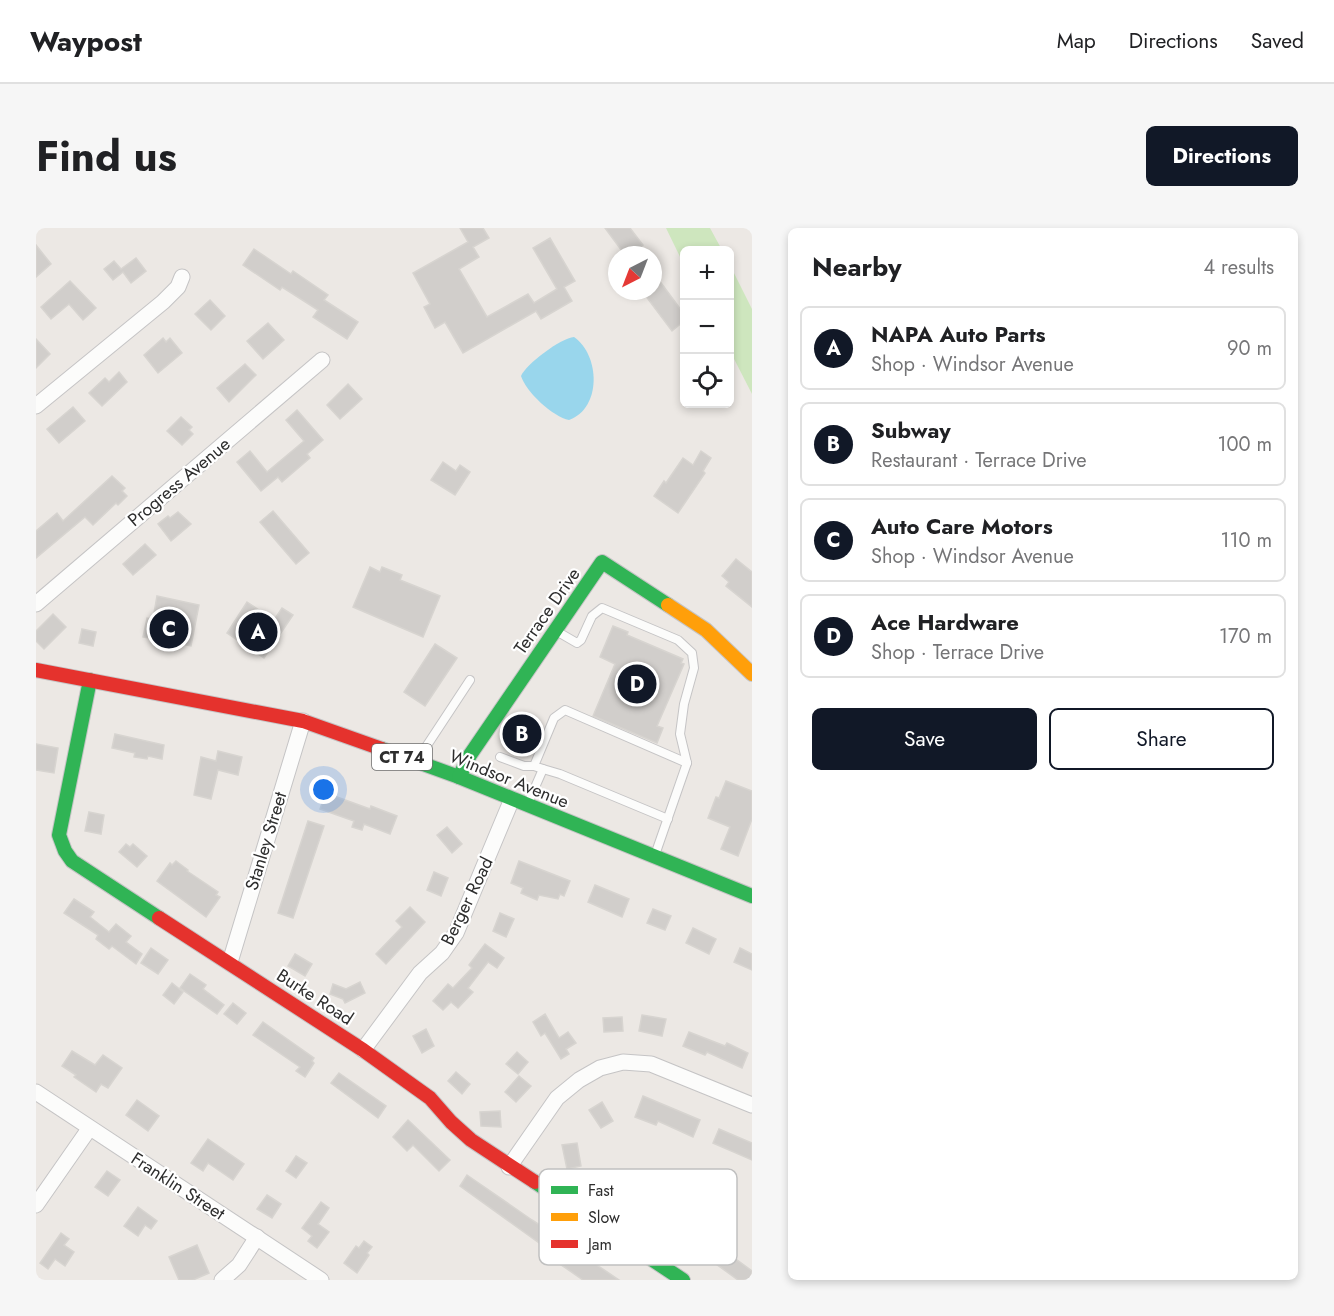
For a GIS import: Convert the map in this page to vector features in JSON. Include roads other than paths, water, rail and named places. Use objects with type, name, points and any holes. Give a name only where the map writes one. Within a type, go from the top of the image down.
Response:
[{"type":"street","points":[[36,406],[163,302],[178,287],[182,277]]},
{"type":"street","name":"Progress Avenue","points":[[36,604],[322,360]]},
{"type":"street","name":"Terrace Drive","points":[[459,777],[470,755],[602,562],[706,630],[752,674]]},
{"type":"street","name":"Windsor Avenue","points":[[36,670],[303,721],[459,777],[752,896]]},
{"type":"street","name":"Burke Road","points":[[90,680],[59,835],[72,861],[363,1050],[430,1098],[471,1140],[539,1186]]},
{"type":"street","name":"Stanley Street","points":[[230,962],[303,721]]},
{"type":"street","name":"Berger Road","points":[[363,1050],[420,973],[442,953],[456,933],[512,799]]},
{"type":"street","points":[[509,1167],[557,1098],[579,1080],[600,1068],[623,1062],[651,1064],[752,1105]]},
{"type":"street","name":"Franklin Street","points":[[36,1092],[321,1280]]},
{"type":"street","points":[[36,1205],[89,1129]]},
{"type":"street","points":[[222,1280],[239,1265],[257,1237]]},
{"type":"street","name":"Burke Road","points":[[660,1265],[683,1280]]},
{"type":"lane","points":[[555,631],[577,643],[581,640],[592,616],[602,608],[678,640],[692,652],[694,668],[684,704],[680,734],[687,764],[655,856]]},
{"type":"lane","points":[[416,762],[470,680]]},
{"type":"lane","points":[[534,766],[554,718],[565,711],[687,764]]},
{"type":"lane","points":[[500,757],[524,766],[534,766],[560,774],[668,819]]},
{"type":"lane","points":[[527,805],[543,769]]},
{"type":"water","points":[[574,337],[583,345],[589,356],[594,381],[587,404],[580,414],[569,420],[555,414],[541,403],[528,389],[521,376],[544,352]]},
{"type":"place","name":"Auto Care Motors","points":[[169,629]]},
{"type":"place","name":"NAPA Auto Parts","points":[[258,632]]},
{"type":"place","name":"Ace Hardware","points":[[637,684]]},
{"type":"place","name":"Subway","points":[[522,734]]}]
